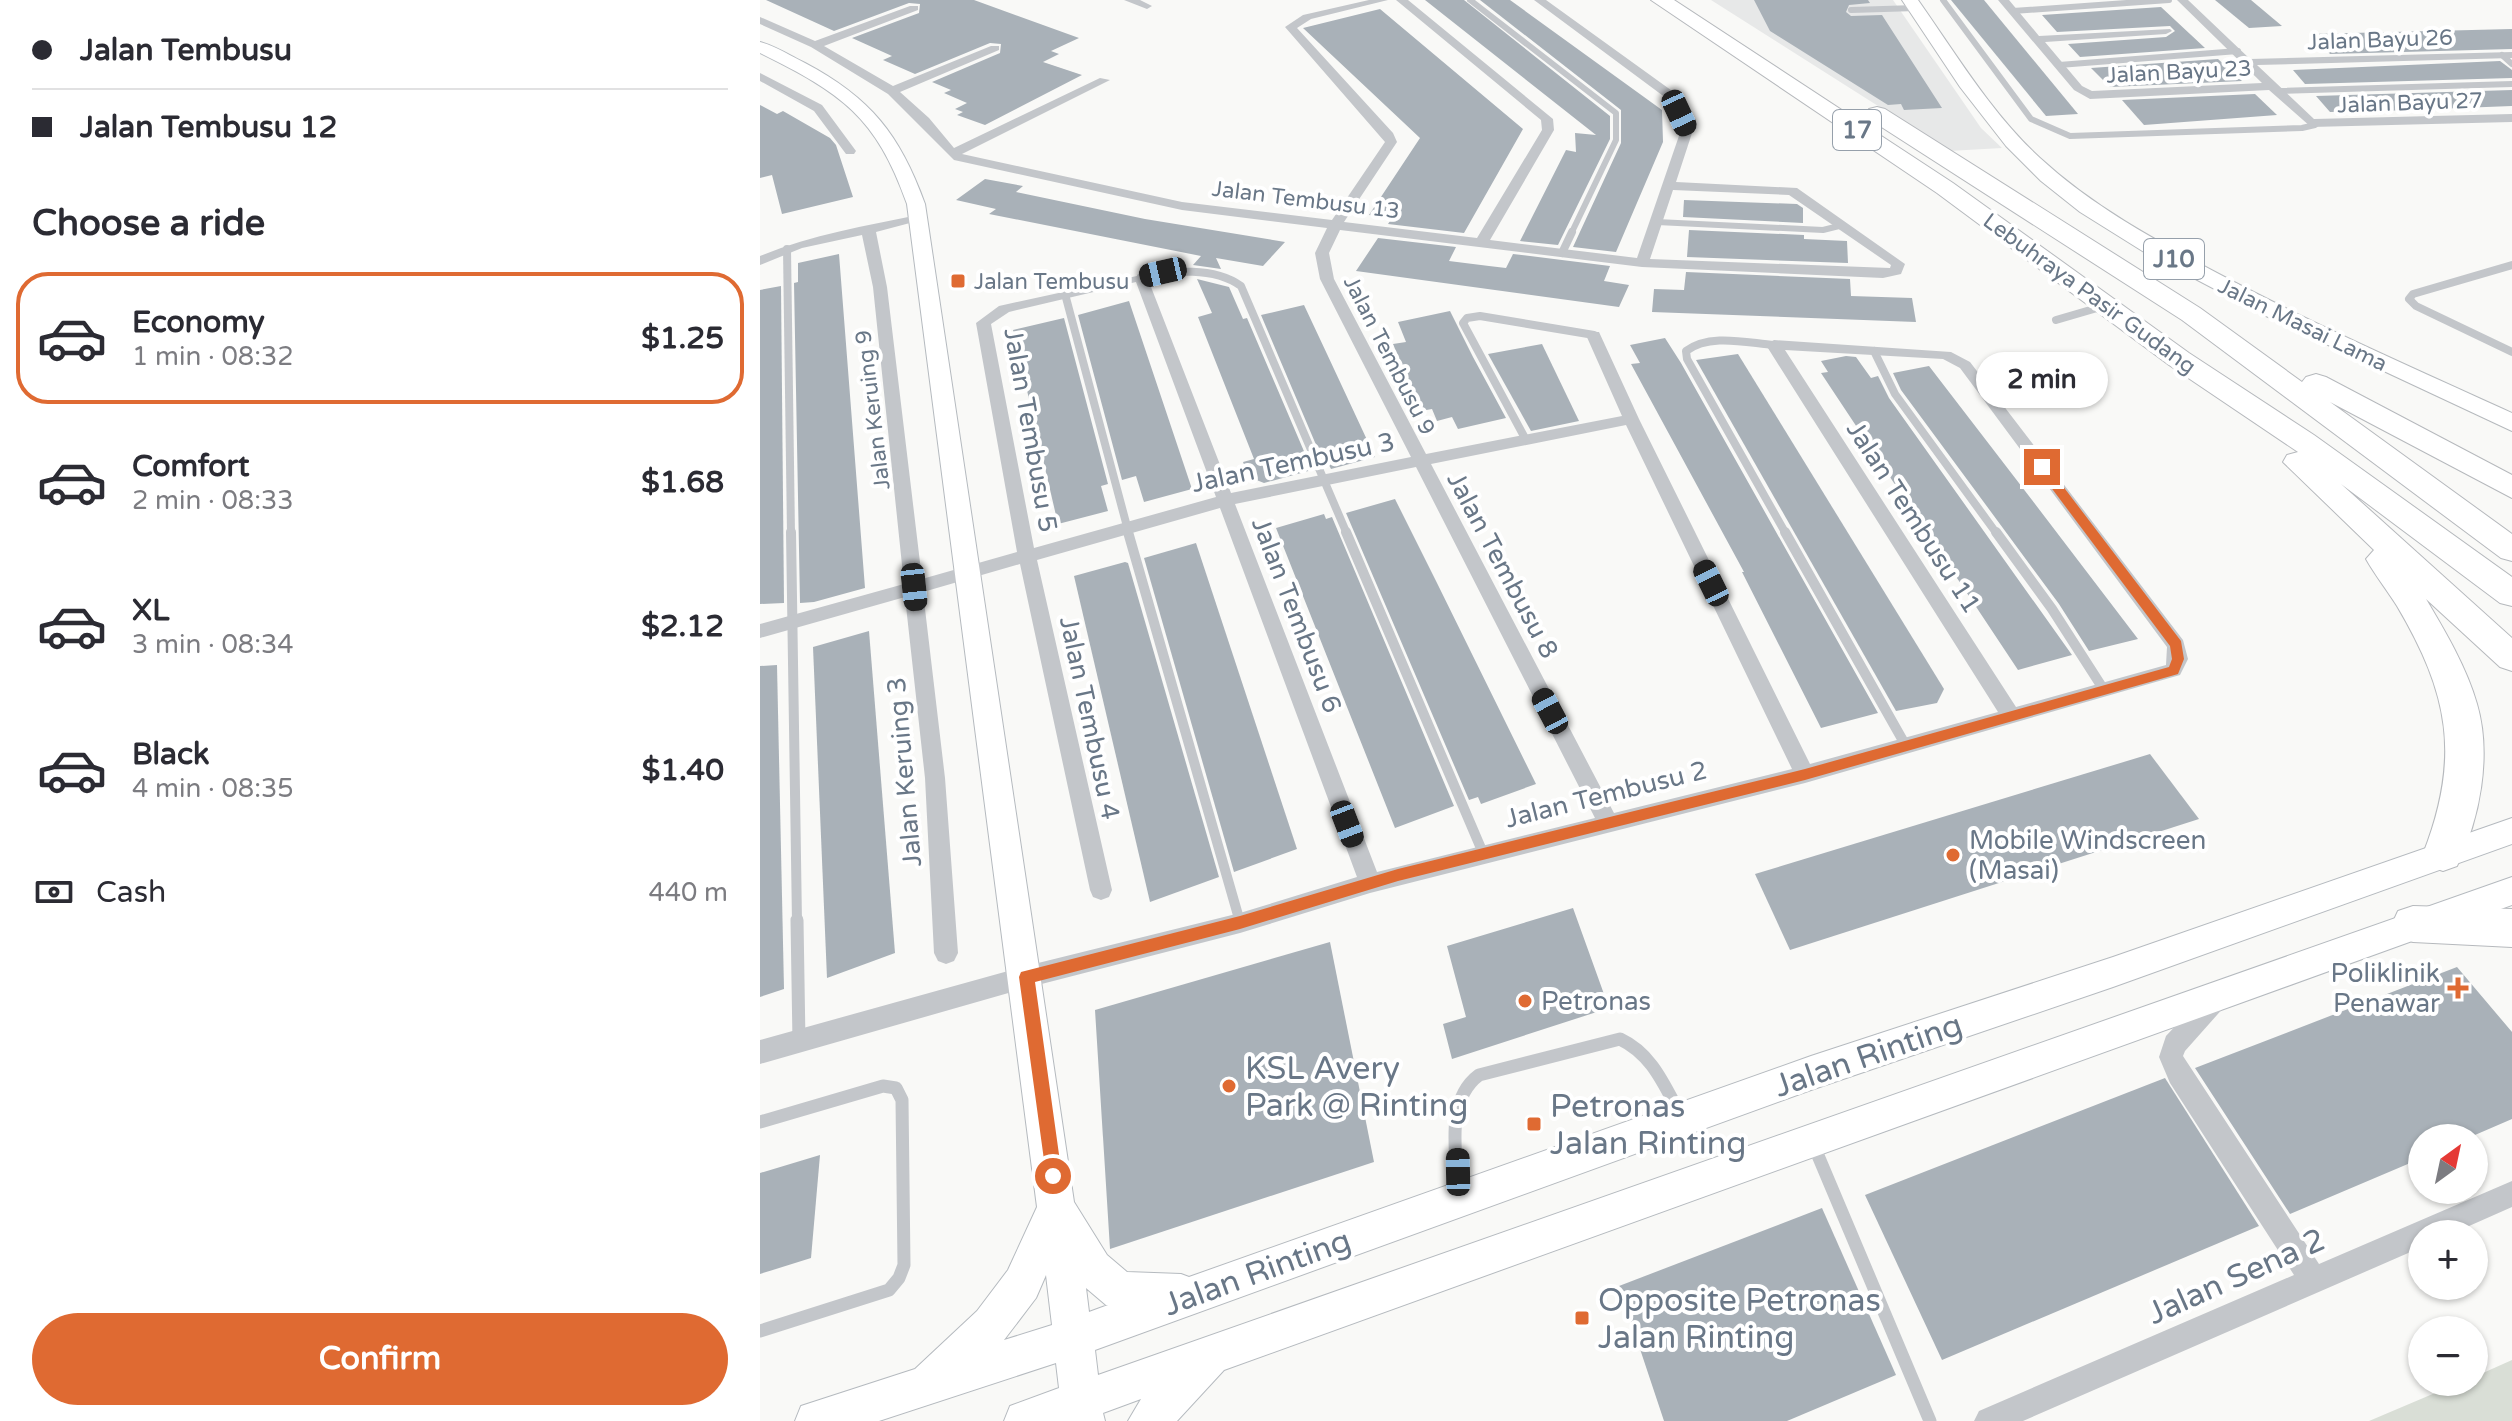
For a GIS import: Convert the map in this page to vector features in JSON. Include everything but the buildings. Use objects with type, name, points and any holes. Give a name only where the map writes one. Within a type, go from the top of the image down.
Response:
[{"type":"highway","name":"Lebuhraya Pasir Gudang","points":[[1661,0],[1945,188],[2179,359],[2304,442],[2512,594]]},
{"type":"highway","points":[[1696,0],[1790,60]]},
{"type":"highway","name":"Lebuhraya Pasir Gudang","points":[[1858,102],[2191,314],[2512,550]]},
{"type":"highway","points":[[2191,314],[2512,488]]},
{"type":"highway","points":[[2179,359],[2300,464],[2512,658]]},
{"type":"highway","points":[[2413,436],[2512,503]]},
{"type":"highway","points":[[2300,464],[2399,580],[2430,633],[2460,706],[2464,730],[2457,820],[2443,854]]},
{"type":"highway","points":[[2413,924],[2512,928]]},
{"type":"main road","name":"Jalan Masai Lama","points":[[1913,4],[1999,124],[2031,161],[2077,199],[2159,251],[2264,308],[2512,423]]},
{"type":"main road","points":[[760,47],[849,95],[886,135],[904,166],[918,219],[1026,977],[1083,1410]]},
{"type":"main road","name":"Jalan Rinting","points":[[816,1421],[1075,1337],[1682,1119],[2512,831]]},
{"type":"main road","points":[[1025,1421],[1083,1410],[1214,1353],[2512,891]]},
{"type":"main road","points":[[1057,1205],[1093,1269],[1120,1291],[1198,1294]]},
{"type":"main road","points":[[922,1387],[991,1325],[1022,1284],[1057,1205]]},
{"type":"main road","points":[[1149,1421],[1214,1353]]},
{"type":"street","points":[[1129,0],[1147,6]]},
{"type":"street","name":"Jalan Tembusu 9","points":[[1383,0],[1307,17],[1290,27],[1389,136],[1391,142],[1336,224],[1322,253],[1327,279],[1419,461]]},
{"type":"street","points":[[1401,0],[1547,119],[1548,130],[1481,243]]},
{"type":"street","points":[[1539,0],[1671,96],[1687,130],[1642,263]]},
{"type":"street","points":[[2003,0],[2059,65]]},
{"type":"street","points":[[2182,0],[2313,124]]},
{"type":"street","points":[[815,45],[914,8]]},
{"type":"street","points":[[760,20],[815,45],[892,91],[925,121],[952,154],[1104,80]]},
{"type":"street","points":[[2038,39],[2166,31]]},
{"type":"street","points":[[892,91],[995,48]]},
{"type":"street","name":"Jalan Bayu 26","points":[[2250,62],[2509,58]]},
{"type":"street","name":"Jalan Bayu 23","points":[[2059,65],[2078,88],[2090,95],[2274,88]]},
{"type":"street","points":[[760,76],[818,108],[850,151]]},
{"type":"street","name":"Jalan Bayu 27","points":[[2313,124],[2512,118]]},
{"type":"street","name":"Jalan Tembusu 13","points":[[952,154],[1182,206],[1642,263],[1883,274],[1896,271],[1898,264],[1843,225]]},
{"type":"street","points":[[1670,186],[1792,191],[1843,225]]},
{"type":"street","points":[[760,261],[787,249],[918,219]]},
{"type":"street","name":"Jalan Keruing 9","points":[[868,229],[880,287],[914,587]]},
{"type":"street","points":[[1065,294],[1141,277]]},
{"type":"street","name":"Jalan Tembusu 6","points":[[1141,277],[1370,883]]},
{"type":"street","name":"Jalan Tembusu 5","points":[[1027,557],[983,323],[991,315],[1065,294]]},
{"type":"street","points":[[1594,335],[1631,419],[1805,774]]},
{"type":"street","points":[[1774,345],[1874,351]]},
{"type":"street","name":"Jalan Tembusu 11","points":[[1774,345],[2011,716]]},
{"type":"street","name":"Jalan Tembusu 2","points":[[760,1052],[1026,977],[1240,923],[1370,883],[1805,774],[2173,670],[2178,659],[2176,645],[1965,365],[1946,355],[1874,351]]},
{"type":"street","name":"Jalan Tembusu 3","points":[[760,631],[1226,500],[1631,419]]},
{"type":"street","name":"Jalan Tembusu 8","points":[[1419,461],[1608,822]]},
{"type":"street","name":"Jalan Tembusu 4","points":[[1027,557],[1101,890]]},
{"type":"street","name":"Jalan Keruing 3","points":[[914,587],[935,778],[946,953]]},
{"type":"street","points":[[2220,995],[2175,1044],[2171,1057],[2179,1074],[2313,1279]]},
{"type":"street","name":"Jalan Sena 2","points":[[1989,1421],[2512,1194]]},
{"type":"lane","points":[[1470,0],[1616,113],[1616,140],[1562,253]]},
{"type":"lane","points":[[1943,0],[2031,119],[2070,136],[2302,128],[2313,124]]},
{"type":"lane","points":[[2013,11],[2169,0]]},
{"type":"lane","points":[[1851,10],[1913,4]]},
{"type":"lane","points":[[2059,65],[2238,51]]},
{"type":"lane","points":[[2274,88],[2512,84]]},
{"type":"lane","points":[[1657,222],[1823,230],[1843,225]]},
{"type":"lane","points":[[787,249],[799,1042]]},
{"type":"lane","points":[[2512,265],[2409,296],[2411,302],[2441,319],[2512,352]]},
{"type":"lane","points":[[1141,277],[1180,272],[1235,280],[1241,286],[1483,853]]},
{"type":"lane","points":[[1065,294],[1127,528],[1240,923]]},
{"type":"lane","points":[[2056,320],[2106,305]]},
{"type":"lane","points":[[1526,440],[1463,323],[1467,318],[1480,316],[1594,335]]},
{"type":"lane","points":[[1774,345],[1705,341],[1692,344],[1686,351],[1687,359],[1906,746]]},
{"type":"lane","points":[[1874,351],[1895,394],[2052,609],[2104,690]]},
{"type":"lane","points":[[1458,1200],[1458,1102],[1467,1083],[1479,1075],[1620,1039],[1644,1055],[1682,1119]]},
{"type":"lane","points":[[760,1122],[883,1086],[896,1088],[902,1100],[904,1265],[899,1278],[889,1290],[760,1331]]},
{"type":"lane","points":[[1812,1140],[1930,1421]]},
{"type":"shaded area","points":[[1711,0],[1893,0],[1981,128],[2002,148],[1949,151]]},
{"type":"shaded area","points":[[2512,1360],[2512,1421],[2369,1421],[2428,1396],[2488,1396],[2488,1371]]},
{"type":"place","name":"Jalan Tembusu","points":[[958,281]]},
{"type":"place","name":"Mobile Windscreen (Masai)","points":[[1953,855]]},
{"type":"place","name":"Poliklinik Penawar","points":[[2458,988]]},
{"type":"place","name":"Petronas","points":[[1525,1001]]},
{"type":"place","name":"KSL Avery Park @ Rinting","points":[[1229,1086]]},
{"type":"place","name":"Petronas Jalan Rinting","points":[[1534,1124]]},
{"type":"place","name":"Opposite Petronas Jalan Rinting","points":[[1582,1318]]},
{"type":"route","points":[[1053,1176],[1026,977],[1240,923],[1398,875],[1805,774],[2173,670],[2178,659],[2176,645],[2042,467]]}]
